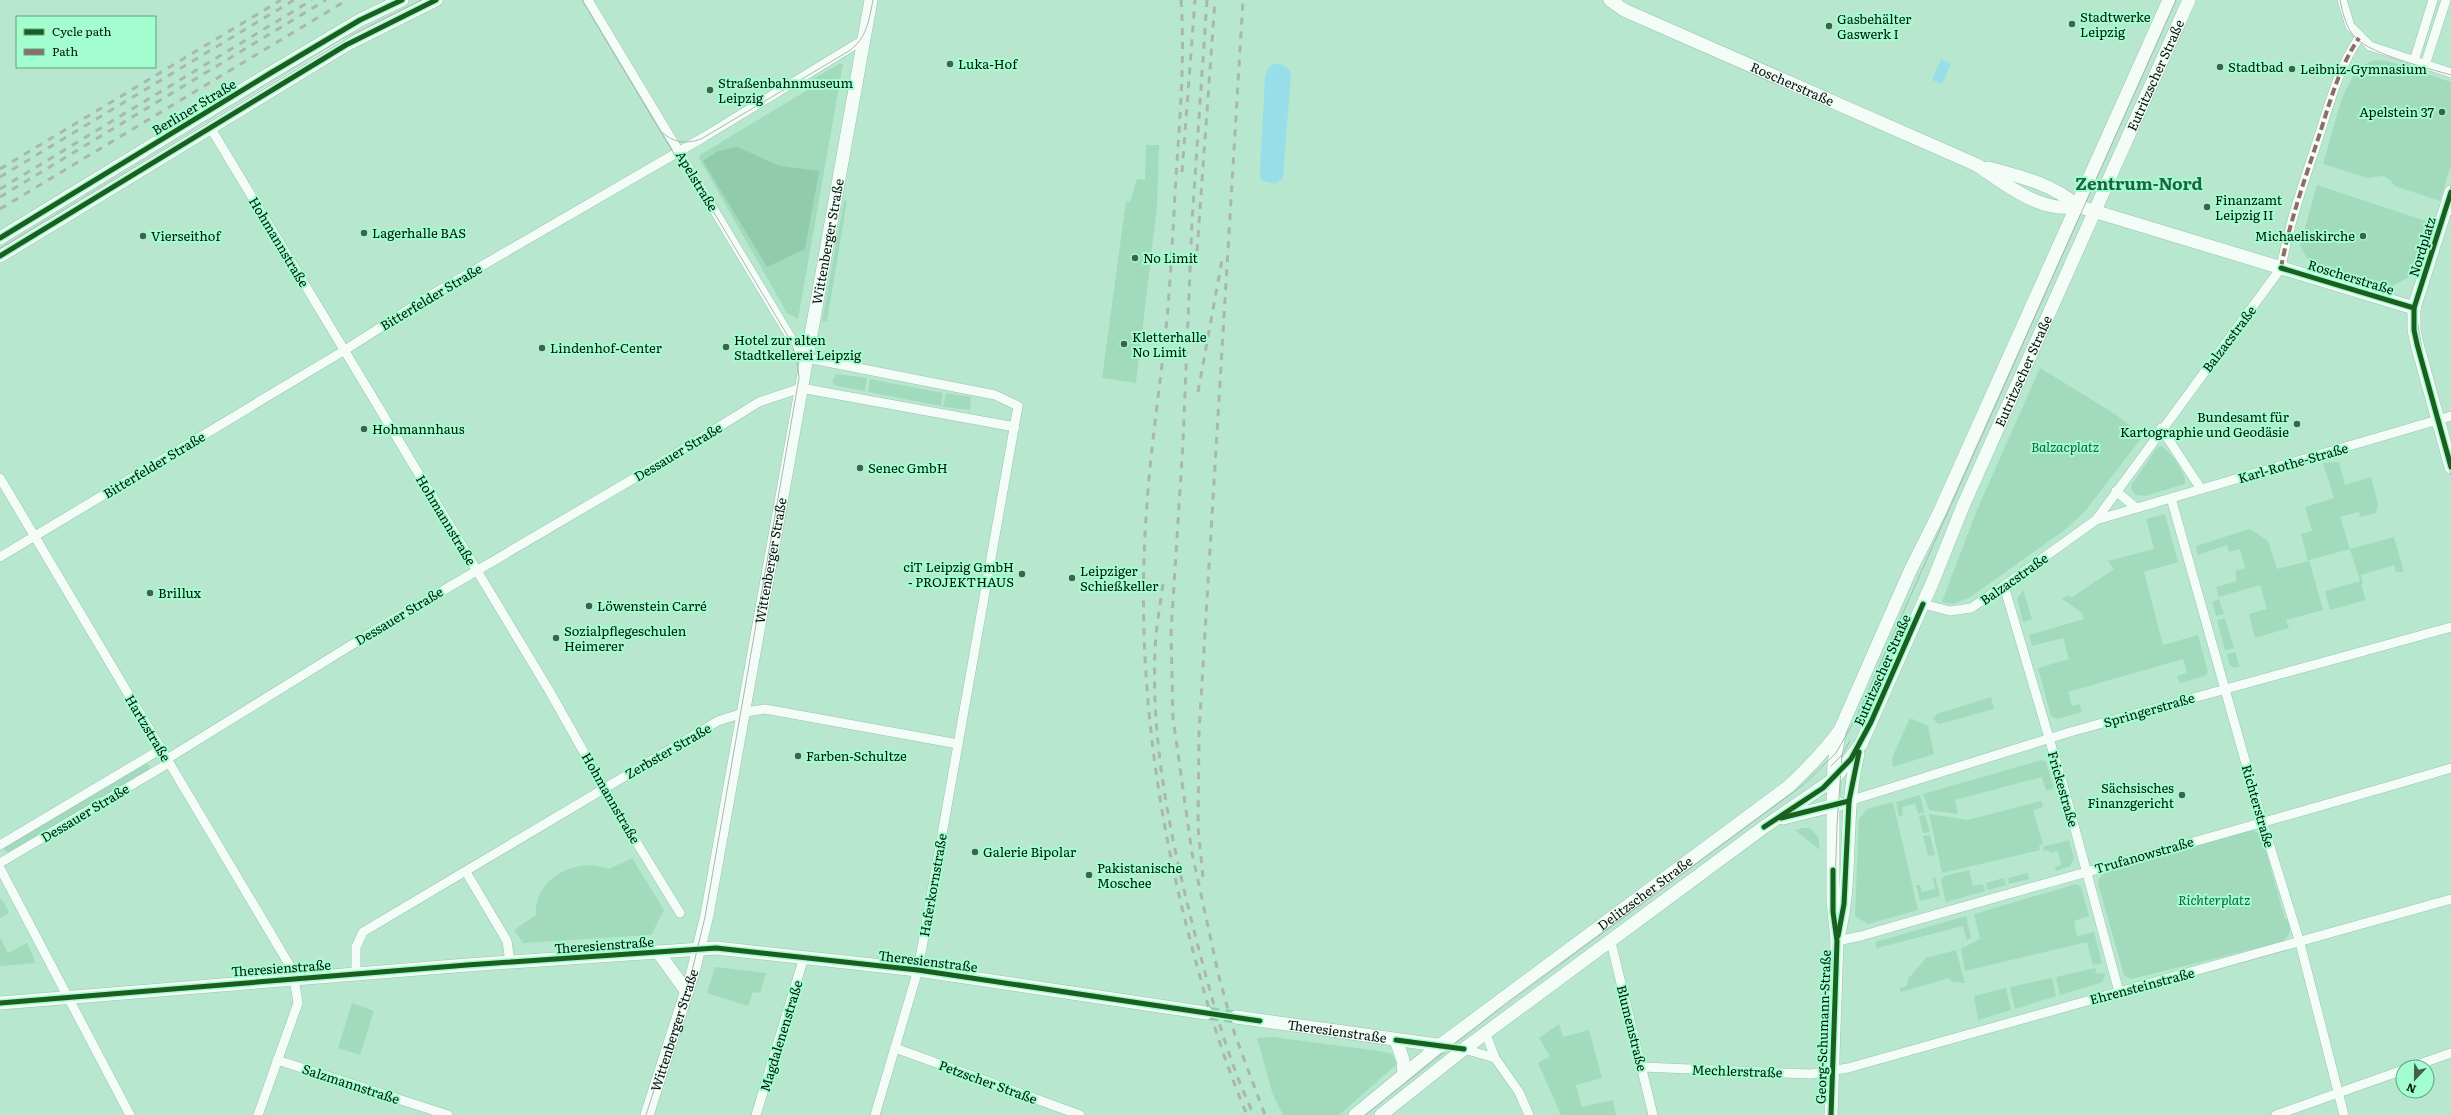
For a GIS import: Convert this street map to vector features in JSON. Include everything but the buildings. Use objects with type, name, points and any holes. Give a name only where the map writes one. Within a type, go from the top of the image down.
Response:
[{"type":"main road","name":"Berliner Straße","points":[[0,238],[360,20],[402,0]]},
{"type":"main road","name":"Berliner Straße","points":[[0,256],[346,45],[436,0]]},
{"type":"main road","name":"Wittenberger Straße","points":[[647,1115],[687,992],[699,949],[743,713],[871,0]]},
{"type":"main road","name":"Roscherstraße","points":[[1610,0],[1624,10],[1977,165],[2016,190],[2054,207],[2066,208],[2077,206],[2095,211],[2414,308]]},
{"type":"main road","name":"Eutritzscher Straße","points":[[1840,730],[2169,0]]},
{"type":"main road","name":"Eutritzscher Straße","points":[[1861,744],[1923,604],[1963,506],[2189,0]]},
{"type":"main road","name":"Nordplatz","points":[[2451,192],[2449,207],[2414,308],[2414,330],[2451,467]]},
{"type":"main road","name":"Georg-Schumann-Straße","points":[[1837,941],[1832,900],[1833,806],[1834,779],[1840,730]]},
{"type":"main road","name":"Delitzscher Straße","points":[[1355,1115],[1439,1046],[1788,787],[1812,764],[1840,730]]},
{"type":"main road","name":"Georg-Schumann-Straße","points":[[1831,1115],[1837,941],[1844,904],[1849,801],[1861,744]]},
{"type":"main road","name":"Delitzscher Straße","points":[[1381,1115],[1464,1050],[1776,819],[1834,779],[1861,744]]},
{"type":"main road","points":[[1776,819],[1849,801]]},
{"type":"main road","name":"Theresienstraße","points":[[0,1003],[294,978],[716,948],[918,970],[1206,1013]]},
{"type":"main road","points":[[658,952],[687,992]]},
{"type":"main road","name":"Theresienstraße","points":[[1236,1017],[1439,1046]]},
{"type":"main road","points":[[1396,1040],[1403,1060],[1404,1074]]},
{"type":"main road","points":[[1439,1046],[1464,1050]]},
{"type":"street","name":"Apelstraße","points":[[588,0],[806,360]]},
{"type":"street","points":[[2342,0],[2350,26],[2359,38],[2370,46],[2451,73]]},
{"type":"street","points":[[2414,61],[2433,0]]},
{"type":"street","points":[[2425,65],[2446,0]]},
{"type":"street","points":[[2281,268],[2285,244],[2345,60],[2359,38]]},
{"type":"street","name":"Bitterfelder Straße","points":[[0,557],[345,350],[487,262],[679,151],[863,40]]},
{"type":"street","name":"Hohmannstraße","points":[[210,127],[345,350],[680,914]]},
{"type":"street","name":"Balzacstraße","points":[[2096,520],[2161,428],[2281,268]]},
{"type":"street","points":[[801,388],[1015,427],[1018,406],[996,394],[806,360]]},
{"type":"street","name":"Dessauer Straße","points":[[0,863],[476,570],[667,459],[752,406],[801,388]]},
{"type":"street","name":"Karl-Rothe-Straße","points":[[2135,507],[2438,422],[2451,416]]},
{"type":"street","name":"Haferkornstraße","points":[[875,1115],[918,970],[1015,427]]},
{"type":"street","points":[[2161,428],[2201,489]]},
{"type":"street","name":"Hartzstraße","points":[[0,478],[290,966],[294,978],[298,1003],[258,1115]]},
{"type":"street","points":[[2116,491],[2135,507]]},
{"type":"street","name":"Richterstraße","points":[[2171,498],[2263,824],[2300,943],[2344,1115]]},
{"type":"street","name":"Balzacstraße","points":[[1923,604],[1950,611],[1971,608],[2096,520],[2135,507]]},
{"type":"street","name":"Frickestraße","points":[[2004,586],[2049,739],[2119,992]]},
{"type":"street","name":"Springerstraße","points":[[1849,801],[2049,739],[2451,627]]},
{"type":"street","name":"Zerbster Straße","points":[[356,974],[357,942],[363,932],[718,721],[743,713],[765,709],[958,744]]},
{"type":"street","name":"Dessauer Straße","points":[[0,845],[161,749]]},
{"type":"street","name":"Trufanowstraße","points":[[1837,941],[1861,936],[2086,872],[2263,824],[2451,768]]},
{"type":"street","points":[[0,868],[130,1115]]},
{"type":"street","points":[[466,872],[507,941],[510,962]]},
{"type":"street","name":"Ehrensteinstraße","points":[[1832,1071],[2300,943],[2451,899]]},
{"type":"street","name":"Blumenstraße","points":[[1611,942],[1653,1115]]},
{"type":"street","name":"Magdalenenstraße","points":[[756,1115],[804,958]]},
{"type":"street","points":[[1486,1034],[1495,1058],[1519,1092],[1529,1115]]},
{"type":"street","name":"Petzscher Straße","points":[[895,1048],[1080,1115]]},
{"type":"street","points":[[1464,1050],[1495,1058]]},
{"type":"street","points":[[2434,1059],[2451,1053]]},
{"type":"street","name":"Salzmannstraße","points":[[277,1060],[448,1115]]},
{"type":"street","name":"Mechlerstraße","points":[[1642,1067],[1811,1074],[1832,1071]]},
{"type":"street","points":[[2276,1115],[2395,1073]]},
{"type":"green space","points":[[2377,60],[2387,61],[2451,82],[2451,165],[2440,201],[2395,186],[2390,180],[2383,176],[2368,178],[2323,164],[2336,116],[2350,81],[2360,67]]},
{"type":"green space","points":[[839,64],[843,64],[798,319],[787,313],[699,158],[700,155],[806,91],[811,80]]},
{"type":"green space","name":"No Limit","points":[[1146,145],[1159,145],[1157,206],[1136,383],[1102,378],[1126,201],[1130,202],[1137,179],[1145,180]]},
{"type":"green space","points":[[737,147],[780,166],[819,171],[805,249],[767,267],[703,161],[718,151]]},
{"type":"green space","points":[[2317,185],[2432,223],[2417,273],[2385,290],[2313,268],[2300,246]]},
{"type":"green space","points":[[844,200],[847,201],[827,322],[822,321]]},
{"type":"green space","name":"Balzacplatz","points":[[2040,368],[2115,414],[2143,436],[2086,510],[2066,529],[1969,598],[1953,604],[1942,602],[1977,510]]},
{"type":"green space","points":[[836,374],[867,378],[865,391],[837,386],[832,382]]},
{"type":"green space","points":[[870,379],[943,393],[941,406],[868,392]]},
{"type":"green space","points":[[946,393],[971,397],[970,410],[943,407]]},
{"type":"green space","points":[[2161,446],[2169,452],[2181,469],[2184,475],[2185,484],[2145,496],[2135,495],[2131,488],[2132,484],[2157,448]]},
{"type":"green space","points":[[2339,462],[2345,485],[2371,477],[2378,504],[2376,513],[2360,517],[2359,512],[2340,517],[2350,549],[2309,560],[2323,610],[2286,620],[2289,628],[2255,638],[2249,614],[2267,609],[2260,585],[2219,597],[2216,587],[2237,581],[2235,571],[2245,568],[2240,549],[2229,552],[2227,545],[2198,555],[2196,546],[2250,529],[2268,541],[2277,569],[2308,561],[2301,534],[2312,531],[2305,507],[2334,498],[2323,463]]},
{"type":"green space","points":[[2165,514],[2178,562],[2144,572],[2163,645],[2198,635],[2208,672],[2205,676],[2180,683],[2177,676],[2187,673],[2183,659],[2068,692],[2072,706],[2079,704],[2082,712],[2057,719],[2051,716],[2038,668],[2069,659],[2063,638],[2032,646],[2029,635],[2084,619],[2082,613],[2062,599],[2068,595],[2071,598],[2114,569],[2108,561],[2154,549],[2146,519]]},
{"type":"green space","points":[[2394,537],[2404,572],[2396,572],[2394,565],[2361,575],[2363,583],[2361,584],[2366,600],[2330,610],[2325,591],[2360,581],[2350,549]]},
{"type":"green space","points":[[2025,589],[2024,593],[2032,619],[2023,622],[2017,598]]},
{"type":"green space","points":[[2219,599],[2224,614],[2216,616],[2212,602]]},
{"type":"green space","points":[[2225,618],[2234,648],[2225,650],[2217,620]]},
{"type":"green space","points":[[2235,652],[2240,666],[2234,668],[2230,665],[2227,654]]},
{"type":"green space","points":[[1991,697],[1994,709],[1939,724],[1933,719],[1937,714]]},
{"type":"green space","points":[[1910,718],[1928,726],[1934,754],[1893,767],[1892,758]]},
{"type":"green space","points":[[2042,760],[2046,762],[2054,788],[2046,791],[2042,777],[1955,800],[1958,814],[1929,810],[1923,794]]},
{"type":"green space","points":[[145,762],[150,766],[148,772],[11,853],[5,851],[4,846]]},
{"type":"green space","points":[[1920,795],[1924,812],[1918,814],[1915,804],[1902,807],[1903,815],[1899,817],[1896,802]]},
{"type":"green space","points":[[2041,801],[2043,807],[2033,810],[2043,844],[2039,845],[2040,850],[1942,873],[1929,814],[1968,820]]},
{"type":"green space","points":[[1893,802],[1918,910],[1868,924],[1855,916],[1859,819],[1867,809]]},
{"type":"green space","points":[[1925,815],[1930,832],[1923,833],[1919,816]]},
{"type":"green space","points":[[1809,828],[1818,836],[1820,850],[1795,830]]},
{"type":"green space","name":"Richterplatz","points":[[2252,830],[2261,834],[2285,919],[2288,919],[2290,926],[2289,935],[2282,942],[2131,979],[2124,975],[2098,883],[2099,878],[2107,871]]},
{"type":"green space","points":[[1930,835],[1935,855],[1928,856],[1923,836]]},
{"type":"green space","points":[[2069,840],[2074,859],[2070,866],[2056,871],[2055,867],[2061,865],[2058,851],[2049,853],[2049,850],[2044,851],[2043,847]]},
{"type":"green space","points":[[632,858],[664,910],[651,935],[523,943],[514,930],[536,915],[537,902],[542,890],[560,873],[571,868],[584,866],[597,866],[609,869]]},
{"type":"green space","points":[[1969,870],[1973,886],[1983,884],[1985,891],[1946,902],[1941,880],[1944,876]]},
{"type":"green space","points":[[2028,873],[2029,879],[2009,884],[2008,878]]},
{"type":"green space","points":[[1933,877],[1935,877],[1940,896],[1920,901],[1916,885],[1920,885],[1922,892],[1935,889]]},
{"type":"green space","points":[[2004,878],[2006,885],[1988,890],[1986,883]]},
{"type":"green space","points":[[2076,884],[2081,887],[2089,916],[2074,921],[2077,936],[2094,932],[2102,963],[2093,965],[2087,942],[1965,971],[1961,949],[1980,939],[1974,914]]},
{"type":"green space","points":[[2,899],[9,913],[0,918],[0,900]]},
{"type":"green space","points":[[1966,916],[1971,938],[1967,940],[1963,926],[1877,948],[1875,942]]},
{"type":"green space","points":[[0,937],[8,953],[27,943],[36,963],[0,966]]},
{"type":"green space","points":[[1956,950],[1965,983],[1952,982],[1949,978],[1901,992],[1899,988],[1907,986],[1908,979],[1926,958]]},
{"type":"green space","points":[[715,967],[766,973],[760,993],[753,992],[748,1006],[707,993]]},
{"type":"green space","points":[[2095,968],[2097,974],[2105,973],[2103,982],[2060,995],[2056,977]]},
{"type":"green space","points":[[2052,978],[2056,996],[2015,1009],[2010,987]]},
{"type":"green space","points":[[2006,988],[2011,1010],[1978,1020],[1974,996]]},
{"type":"green space","points":[[352,1003],[374,1011],[360,1055],[338,1048]]},
{"type":"green space","points":[[1559,1024],[1563,1037],[1589,1030],[1602,1078],[1576,1085],[1582,1107],[1613,1100],[1616,1115],[1561,1115],[1538,1063],[1550,1056],[1539,1038]]},
{"type":"green space","points":[[1272,1037],[1380,1051],[1392,1054],[1397,1064],[1339,1115],[1283,1115],[1273,1095],[1257,1038]]},
{"type":"water","points":[[1941,59],[1951,64],[1942,84],[1932,80]]},
{"type":"water","points":[[1274,64],[1279,64],[1288,68],[1291,73],[1283,178],[1275,184],[1261,180],[1260,172],[1265,76],[1269,67]]},
{"type":"tunnel","points":[[1206,1013],[1236,1017]]},
{"type":"tram line","points":[[0,249],[353,35],[422,0]]},
{"type":"tram line","points":[[582,0],[674,154],[710,206],[789,338],[797,358],[799,378],[705,917],[692,971],[646,1115]]},
{"type":"tram line","points":[[663,133],[672,139],[681,142],[691,142],[701,139],[849,51],[860,40],[866,28],[873,0]]},
{"type":"tram line","points":[[1365,1115],[1505,1004],[1803,785],[1836,753],[1857,716],[2176,0]]},
{"type":"tram line","points":[[2340,0],[2350,31],[2365,45],[2388,56],[2451,75]]},
{"type":"tram line","points":[[2451,186],[2412,307],[2411,330],[2451,475]]},
{"type":"tram line","points":[[2416,313],[2422,349]]},
{"type":"tram line","points":[[1831,766],[1841,756],[1850,741]]},
{"type":"tram line","points":[[1828,1115],[1837,825],[1842,755]]},
{"type":"railway","points":[[0,169],[281,0]]},
{"type":"railway","points":[[0,177],[294,0]]},
{"type":"railway","points":[[0,189],[312,0]]},
{"type":"railway","points":[[0,197],[326,0]]},
{"type":"railway","points":[[0,209],[347,0]]},
{"type":"railway","points":[[1181,0],[1182,88],[1171,272],[1153,438],[1144,557],[1145,661],[1155,765],[1173,869],[1191,945],[1212,1019],[1228,1067],[1247,1115]]},
{"type":"railway","points":[[1182,172],[1195,0]]},
{"type":"railway","points":[[1207,0],[1192,221],[1183,442],[1171,633],[1173,718],[1192,853],[1219,977],[1235,1035],[1265,1115]]},
{"type":"railway","points":[[1197,251],[1215,0]]},
{"type":"railway","points":[[1203,877],[1198,827],[1199,733],[1243,0]]},
{"type":"railway","points":[[1198,392],[1222,260]]},
{"type":"railway","points":[[1163,584],[1155,650],[1155,688],[1160,762],[1172,836],[1209,989],[1236,1074],[1254,1115]]},
{"type":"marked path","points":[[2281,268],[2293,218],[2331,98],[2340,73],[2359,38]]},
{"type":"cycle path","points":[[0,238],[360,20],[402,0]]},
{"type":"cycle path","points":[[0,256],[346,45],[436,0]]},
{"type":"cycle path","points":[[2451,192],[2414,308],[2414,330],[2417,344],[2451,467]]},
{"type":"cycle path","points":[[2281,268],[2414,308]]},
{"type":"cycle path","points":[[1764,827],[1823,788],[1851,759],[1871,722],[1923,604]]},
{"type":"cycle path","points":[[1838,936],[1844,904],[1849,801],[1859,752]]},
{"type":"cycle path","points":[[1781,818],[1849,801]]},
{"type":"cycle path","points":[[1831,1115],[1837,941],[1833,912],[1833,870]]},
{"type":"cycle path","points":[[0,1003],[467,965],[716,948],[918,970],[1260,1021]]},
{"type":"cycle path","points":[[1396,1040],[1464,1049]]},
{"type":"place","name":"Stadtwerke Leipzig","points":[[2072,24]]},
{"type":"place","name":"Gasbehälter Gaswerk I","points":[[1829,26]]},
{"type":"place","name":"Luka-Hof","points":[[950,64]]},
{"type":"place","name":"Stadtbad","points":[[2220,67]]},
{"type":"place","name":"Leibniz-Gymnasium","points":[[2292,69]]},
{"type":"place","name":"Straßenbahnmuseum Leipzig","points":[[710,90]]},
{"type":"place","name":"Apelstein 37","points":[[2442,112]]},
{"type":"place","name":"Finanzamt Leipzig II","points":[[2207,207]]},
{"type":"place","name":"Lagerhalle BAS","points":[[364,233]]},
{"type":"place","name":"Vierseithof","points":[[143,236]]},
{"type":"place","name":"Michaeliskirche","points":[[2363,236]]},
{"type":"place","name":"No Limit","points":[[1135,258]]},
{"type":"place","name":"Kletterhalle No Limit","points":[[1124,344]]},
{"type":"place","name":"Hotel zur alten Stadtkellerei Leipzig","points":[[726,347]]},
{"type":"place","name":"Lindenhof-Center","points":[[542,348]]},
{"type":"place","name":"Bundesamt für Kartographie und Geodäsie","points":[[2297,424]]},
{"type":"place","name":"Hohmannhaus","points":[[364,429]]},
{"type":"place","name":"Senec GmbH","points":[[860,468]]},
{"type":"place","name":"ciT Leipzig GmbH - PROJEKTHAUS","points":[[1022,574]]},
{"type":"place","name":"Leipziger Schießkeller","points":[[1072,578]]},
{"type":"place","name":"Brillux","points":[[150,593]]},
{"type":"place","name":"Löwenstein Carré","points":[[589,606]]},
{"type":"place","name":"Sozialpflegeschulen Heimerer","points":[[556,638]]},
{"type":"place","name":"Farben-Schultze","points":[[798,756]]},
{"type":"place","name":"Sächsisches Finanzgericht","points":[[2182,795]]},
{"type":"place","name":"Galerie Bipolar","points":[[975,852]]},
{"type":"place","name":"Pakistanische Moschee","points":[[1089,875]]},
{"type":"district","name":"Zentrum-Nord","points":[[2139,184]]}]
